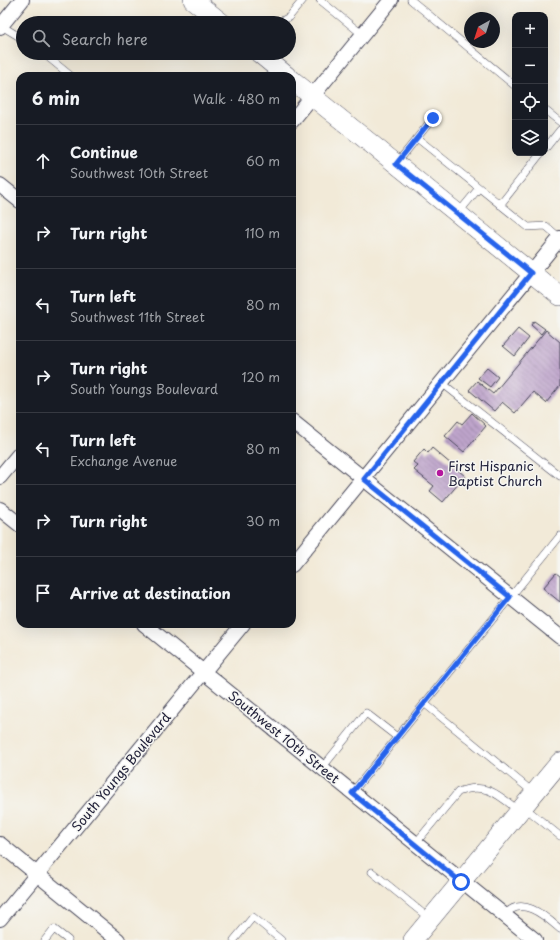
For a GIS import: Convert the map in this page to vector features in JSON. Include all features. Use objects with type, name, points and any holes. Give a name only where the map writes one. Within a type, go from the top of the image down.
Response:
[{"type":"main road","points":[[193,0],[213,16]]},
{"type":"main road","points":[[268,60],[283,72]]},
{"type":"main road","points":[[296,83],[560,296]]},
{"type":"main road","points":[[413,940],[560,762]]},
{"type":"street","points":[[0,26],[22,0]]},
{"type":"street","points":[[296,116],[391,0]]},
{"type":"street","points":[[0,185],[16,198]]},
{"type":"street","points":[[296,560],[560,238]]},
{"type":"street","points":[[296,424],[560,638]]},
{"type":"street","points":[[0,477],[16,458]]},
{"type":"street","points":[[0,509],[16,522]]},
{"type":"street","name":"Southwest 10th Street","points":[[149,628],[461,882],[535,940]]},
{"type":"street","name":"South Youngs Boulevard","points":[[0,919],[38,875],[240,628]]},
{"type":"street","points":[[0,844],[118,940]]},
{"type":"lane","points":[[290,16],[303,0]]},
{"type":"lane","points":[[320,0],[363,35]]},
{"type":"lane","points":[[411,0],[513,84]]},
{"type":"lane","points":[[0,26],[16,35]]},
{"type":"lane","points":[[52,60],[66,72]]},
{"type":"lane","points":[[548,112],[560,122]]},
{"type":"lane","points":[[396,164],[433,118]]},
{"type":"lane","points":[[548,145],[560,130]]},
{"type":"lane","points":[[417,138],[528,227],[546,226],[560,238]]},
{"type":"lane","points":[[500,205],[539,156]]},
{"type":"lane","points":[[458,214],[479,188]]},
{"type":"lane","points":[[442,383],[560,476]]},
{"type":"lane","points":[[352,793],[560,536]]},
{"type":"lane","points":[[424,703],[560,836]]},
{"type":"lane","points":[[322,768],[366,713],[397,737]]},
{"type":"lane","points":[[415,844],[458,792],[466,789],[490,790],[526,804]]},
{"type":"lane","points":[[372,872],[430,919]]},
{"type":"lane","points":[[504,916],[508,910],[516,907],[533,909],[560,929]]},
{"type":"lane","points":[[234,940],[253,917],[281,940]]},
{"type":"lane","points":[[45,940],[54,929],[68,940]]},
{"type":"building","points":[[534,321],[545,329],[541,334],[531,325]]},
{"type":"building","points":[[518,329],[529,338],[515,356],[503,346]]},
{"type":"building","points":[[546,330],[560,342],[560,386],[546,403],[533,392],[515,413],[502,402],[494,411],[469,390],[477,381],[493,394]]},
{"type":"building","points":[[487,368],[498,377],[490,387],[478,378]]},
{"type":"building","points":[[472,413],[486,426],[464,452],[445,436],[458,421],[462,424]]},
{"type":"building","name":"First Hispanic Baptist Church","points":[[432,448],[465,476],[443,502],[430,491],[434,486],[414,470],[418,466],[413,462],[424,449],[428,453]]},
{"type":"building","points":[[556,573],[560,576],[560,602],[543,588]]},
{"type":"place","name":"First Hispanic Baptist Church","points":[[440,473]]},
{"type":"route","points":[[433,118],[396,164],[531,273],[364,479],[510,597],[352,793],[461,882]]}]
